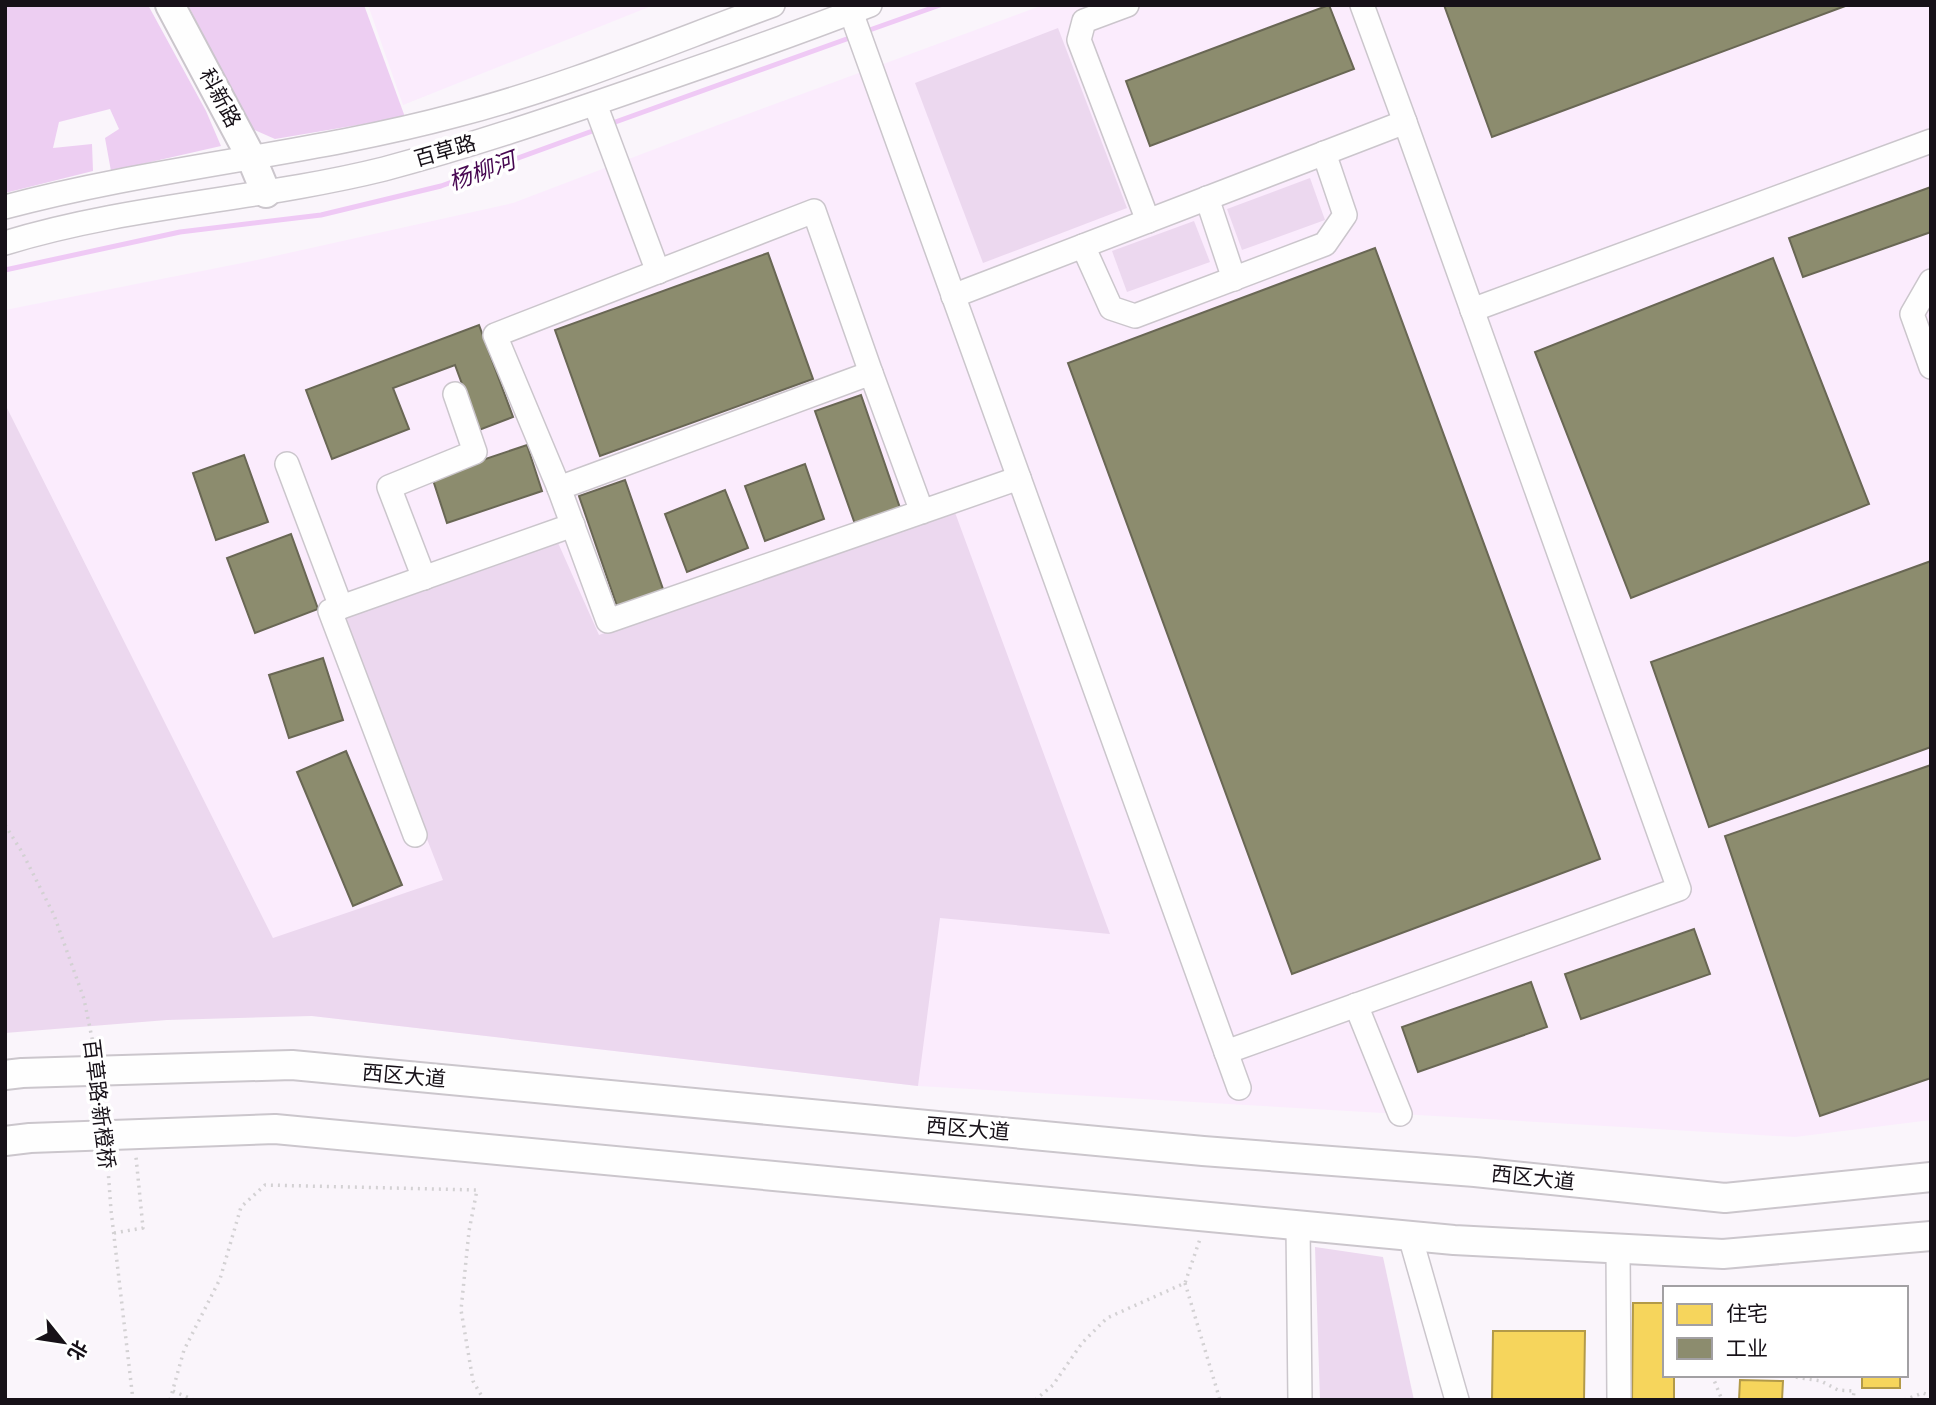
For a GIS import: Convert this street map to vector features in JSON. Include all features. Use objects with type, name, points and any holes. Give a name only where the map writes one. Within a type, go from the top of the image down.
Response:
[{"type":"main road","name":"科新路","points":[[170,5],[251,157],[266,193]]},
{"type":"main road","name":"西区大道","points":[[5,1075],[292,1065],[1189,1150],[1475,1172],[1725,1198],[1931,1177]]},
{"type":"main road","points":[[5,1141],[275,1129],[1410,1236],[1723,1254],[1931,1236]]},
{"type":"street","name":"百草路","points":[[5,207],[133,177],[251,157],[458,115],[567,80],[773,5]]},
{"type":"street","points":[[1127,5],[1084,20],[1079,40],[1148,221]]},
{"type":"street","points":[[1226,1052],[1679,889],[1362,5]]},
{"type":"street","name":"百草路","points":[[5,243],[178,204],[266,193],[395,165],[518,130],[601,119],[860,21]]},
{"type":"street","points":[[860,21],[953,296],[1239,1088]]},
{"type":"street","points":[[601,119],[658,272]]},
{"type":"street","points":[[953,296],[1405,122]]},
{"type":"street","points":[[1472,310],[1931,141]]},
{"type":"street","points":[[1083,246],[1111,308],[1135,316],[1325,244],[1345,215],[1324,153]]},
{"type":"street","points":[[1207,198],[1234,279]]},
{"type":"street","points":[[922,512],[814,211],[495,335],[559,488],[608,621],[922,512],[1019,478]]},
{"type":"street","points":[[1931,281],[1912,314],[1931,367]]},
{"type":"street","points":[[559,488],[871,373]]},
{"type":"street","points":[[424,578],[389,487],[475,452],[455,394]]},
{"type":"street","points":[[287,464],[341,607]]},
{"type":"street","points":[[415,835],[330,611],[573,525]]},
{"type":"street","points":[[1356,1005],[1399,1114]]},
{"type":"street","points":[[1298,1226],[1300,1400]]},
{"type":"street","points":[[1410,1236],[1457,1400]]},
{"type":"street","points":[[1618,1248],[1619,1400]]},
{"type":"path","name":"百草路·新橙桥","points":[[5,825],[54,915],[84,999],[102,1087],[114,1233],[133,1400]]},
{"type":"path","points":[[114,1233],[143,1228],[134,1134]]},
{"type":"path","points":[[170,1400],[184,1350],[220,1279],[241,1208],[265,1185],[477,1190],[469,1231],[461,1310],[473,1381],[484,1400]]},
{"type":"path","points":[[1207,1218],[1185,1283],[1220,1400]]},
{"type":"path","points":[[1035,1400],[1053,1385],[1082,1343],[1107,1318],[1185,1283]]},
{"type":"path","points":[[1713,1377],[1722,1400]]},
{"type":"path","points":[[1795,1377],[1821,1381],[1838,1390],[1854,1391],[1853,1400]]},
{"type":"path","points":[[173,1390],[194,1400]]},
{"type":"path","points":[[1903,1400],[1914,1395],[1931,1396]]},
{"type":"shaded area","points":[[5,5],[148,5],[206,111],[221,146],[111,171],[105,138],[119,129],[110,109],[59,122],[53,148],[92,144],[93,171],[5,193]]},
{"type":"shaded area","points":[[188,5],[364,5],[405,117],[275,139],[252,129]]},
{"type":"shaded area","points":[[368,5],[654,5],[403,105]]},
{"type":"shaded area","points":[[1043,5],[1931,5],[1931,1120],[1795,1137],[918,1086],[312,1016],[5,404],[5,310],[257,260],[513,203]]},
{"type":"shaded area","points":[[1058,28],[1127,208],[983,263],[915,83]]},
{"type":"shaded area","points":[[1310,178],[1325,220],[1242,250],[1227,209]]},
{"type":"shaded area","points":[[1194,221],[1210,262],[1127,292],[1112,251]]},
{"type":"shaded area","points":[[5,404],[273,938],[443,880],[339,614],[555,536],[599,635],[953,507],[1110,934],[940,918],[918,1086],[312,1016],[167,1020],[5,1033]]},
{"type":"shaded area","points":[[1315,1247],[1383,1257],[1414,1400],[1320,1400]]},
{"type":"building: 住宅","points":[[1633,1303],[1663,1303],[1663,1377],[1674,1377],[1674,1400],[1632,1400]]},
{"type":"building: 住宅","points":[[1493,1331],[1585,1331],[1584,1400],[1492,1400]]},
{"type":"building: 住宅","points":[[1862,1377],[1900,1377],[1900,1388],[1862,1388]]},
{"type":"building: 住宅","points":[[1740,1380],[1783,1381],[1782,1400],[1739,1400]]},
{"type":"building: 工业","points":[[1329,5],[1354,69],[1150,146],[1126,81]]},
{"type":"building: 工业","points":[[1444,5],[1848,5],[1492,137]]},
{"type":"building: 工业","points":[[1931,187],[1931,232],[1803,277],[1789,238]]},
{"type":"building: 工业","points":[[1375,248],[1600,859],[1292,974],[1068,363]]},
{"type":"building: 工业","points":[[768,253],[813,379],[600,456],[555,330]]},
{"type":"building: 工业","points":[[1773,258],[1869,504],[1631,598],[1535,352]]},
{"type":"building: 工业","points":[[479,325],[513,417],[479,430],[455,365],[393,388],[409,429],[332,459],[306,390]]},
{"type":"building: 工业","points":[[861,395],[900,508],[855,524],[815,411]]},
{"type":"building: 工业","points":[[527,445],[542,491],[447,523],[432,477]]},
{"type":"building: 工业","points":[[244,455],[268,522],[216,540],[193,473]]},
{"type":"building: 工业","points":[[805,464],[824,519],[765,541],[745,486]]},
{"type":"building: 工业","points":[[625,480],[664,592],[618,609],[579,496]]},
{"type":"building: 工业","points":[[725,490],[748,548],[687,572],[665,514]]},
{"type":"building: 工业","points":[[291,534],[318,609],[255,633],[227,558]]},
{"type":"building: 工业","points":[[1931,561],[1931,747],[1709,827],[1651,662]]},
{"type":"building: 工业","points":[[323,658],[343,720],[289,738],[269,675]]},
{"type":"building: 工业","points":[[346,751],[402,885],[353,906],[297,772]]},
{"type":"building: 工业","points":[[1931,765],[1931,1078],[1820,1116],[1725,836]]},
{"type":"building: 工业","points":[[1694,929],[1710,974],[1581,1019],[1565,974]]},
{"type":"building: 工业","points":[[1531,982],[1547,1027],[1418,1072],[1402,1027]]},
{"type":"waterway","name":"杨柳河","points":[[864,32],[940,5]]},
{"type":"waterway","name":"杨柳河","points":[[607,125],[855,36]]},
{"type":"waterway","name":"杨柳河","points":[[5,270],[180,232],[321,215],[441,186],[598,129]]}]
